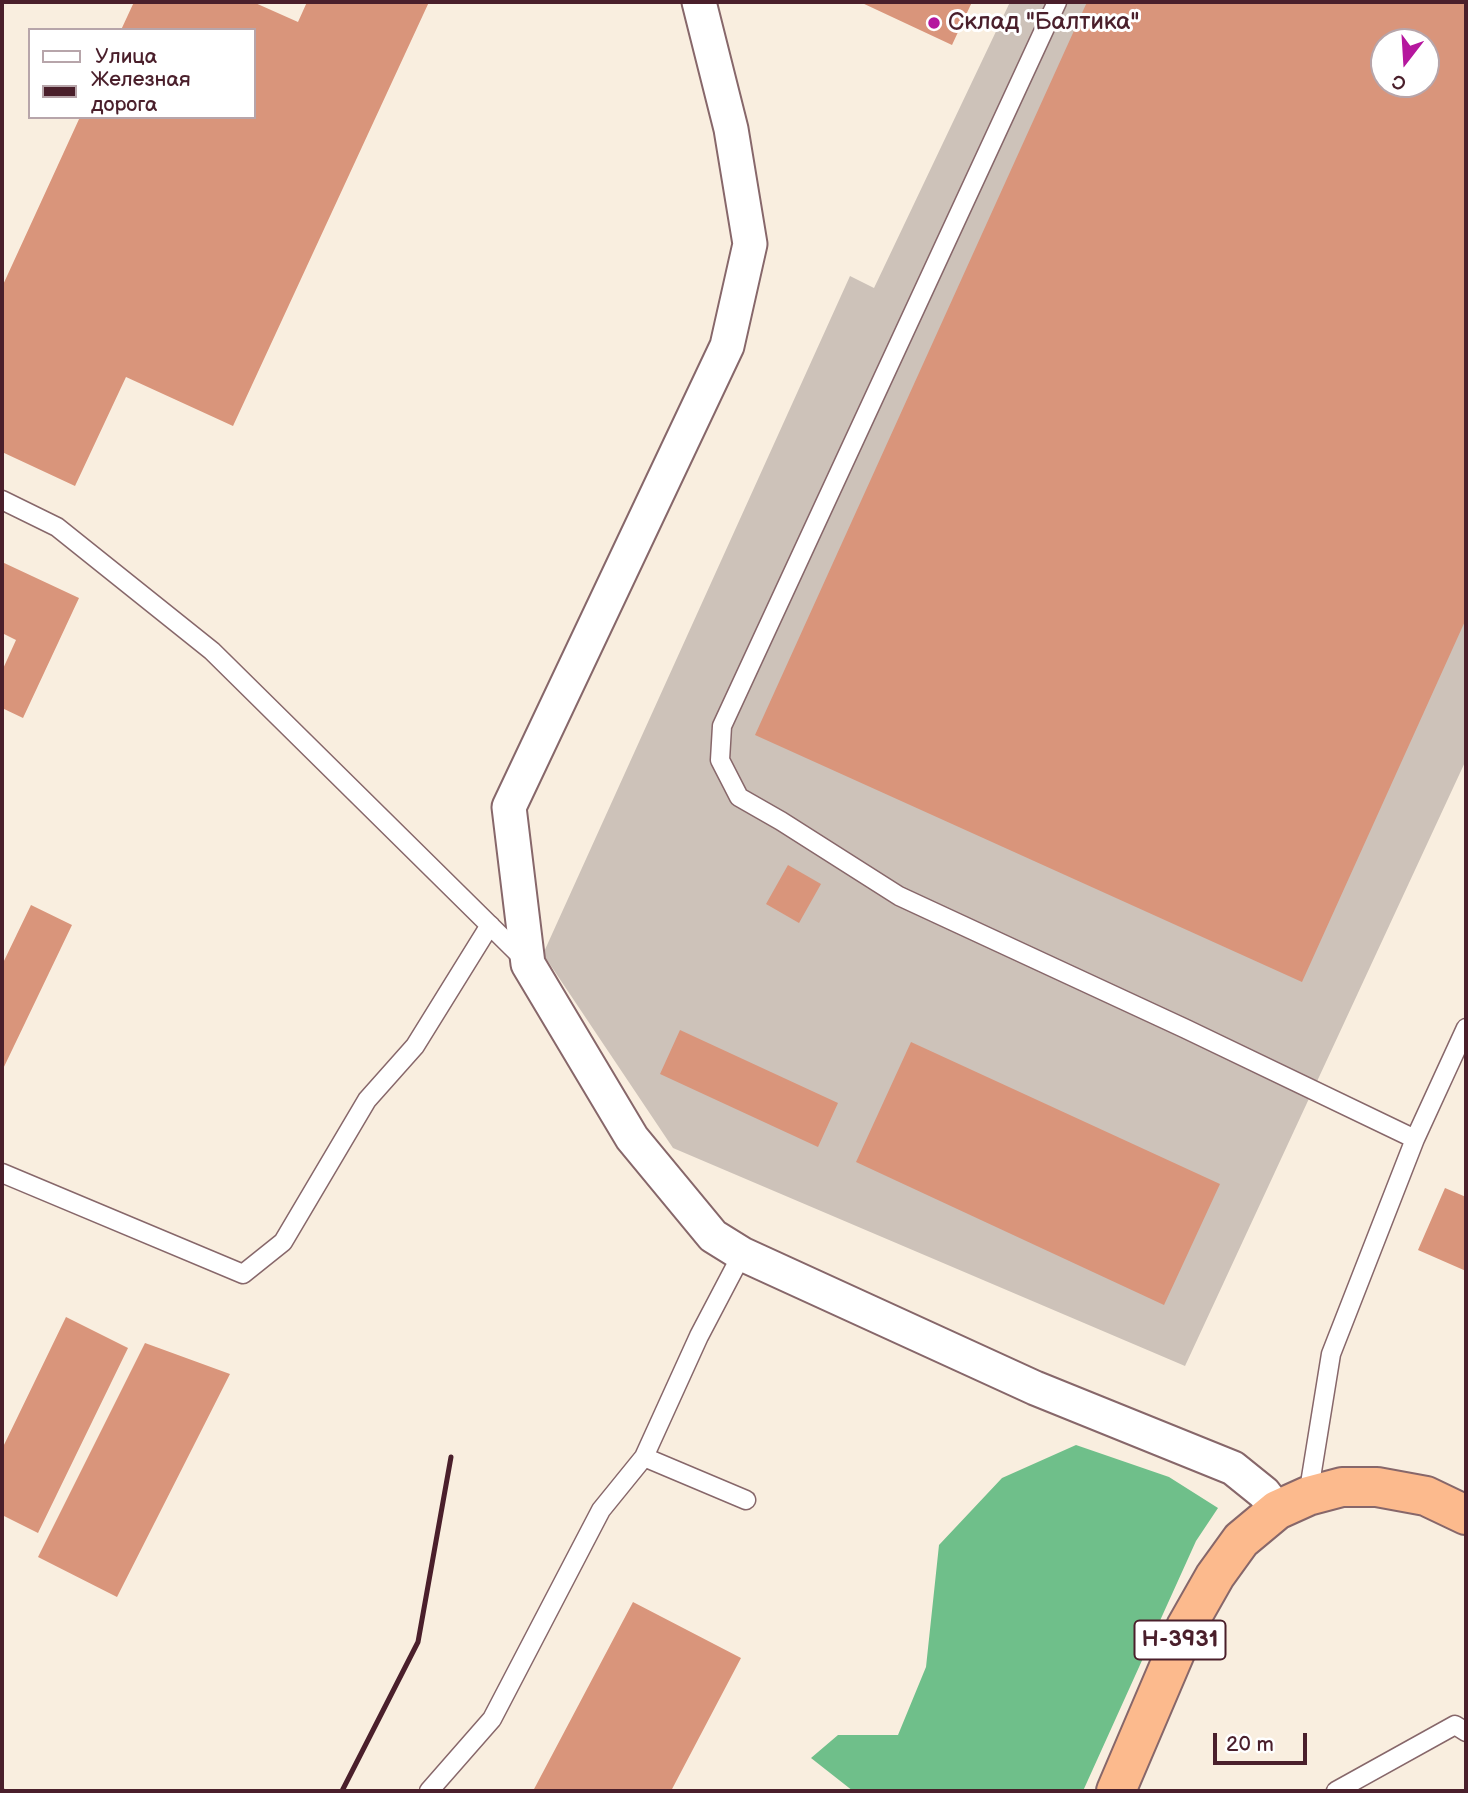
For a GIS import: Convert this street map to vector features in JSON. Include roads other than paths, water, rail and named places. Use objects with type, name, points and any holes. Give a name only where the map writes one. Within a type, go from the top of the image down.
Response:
[{"type":"highway","name":"Н-3931","points":[[1116,1791],[1192,1617],[1215,1576],[1241,1540],[1293,1503],[1342,1487],[1377,1487],[1426,1496],[1466,1515]]},
{"type":"street","points":[[699,2],[731,129],[750,244],[727,346],[509,807],[528,964],[632,1138],[713,1236],[742,1254],[1035,1388],[1233,1468],[1264,1493],[1293,1503]]},
{"type":"lane","points":[[1058,2],[722,726],[720,760],[738,797],[899,896],[1415,1139]]},
{"type":"lane","points":[[2,500],[57,527],[212,651],[528,964]]},
{"type":"lane","points":[[2,1173],[243,1274],[283,1242],[367,1100],[415,1046],[490,925]]},
{"type":"lane","points":[[1293,1503],[1331,1354],[1415,1139],[1466,1028]]},
{"type":"lane","points":[[429,1791],[492,1719],[601,1510],[644,1457],[699,1335],[742,1254]]},
{"type":"lane","points":[[644,1457],[746,1500]]},
{"type":"lane","points":[[1336,1791],[1455,1725],[1466,1732]]},
{"type":"railway","points":[[342,1791],[418,1642],[451,1457]]},
{"type":"place","name":"Склад \"Балтика\"","points":[[934,23]]}]
